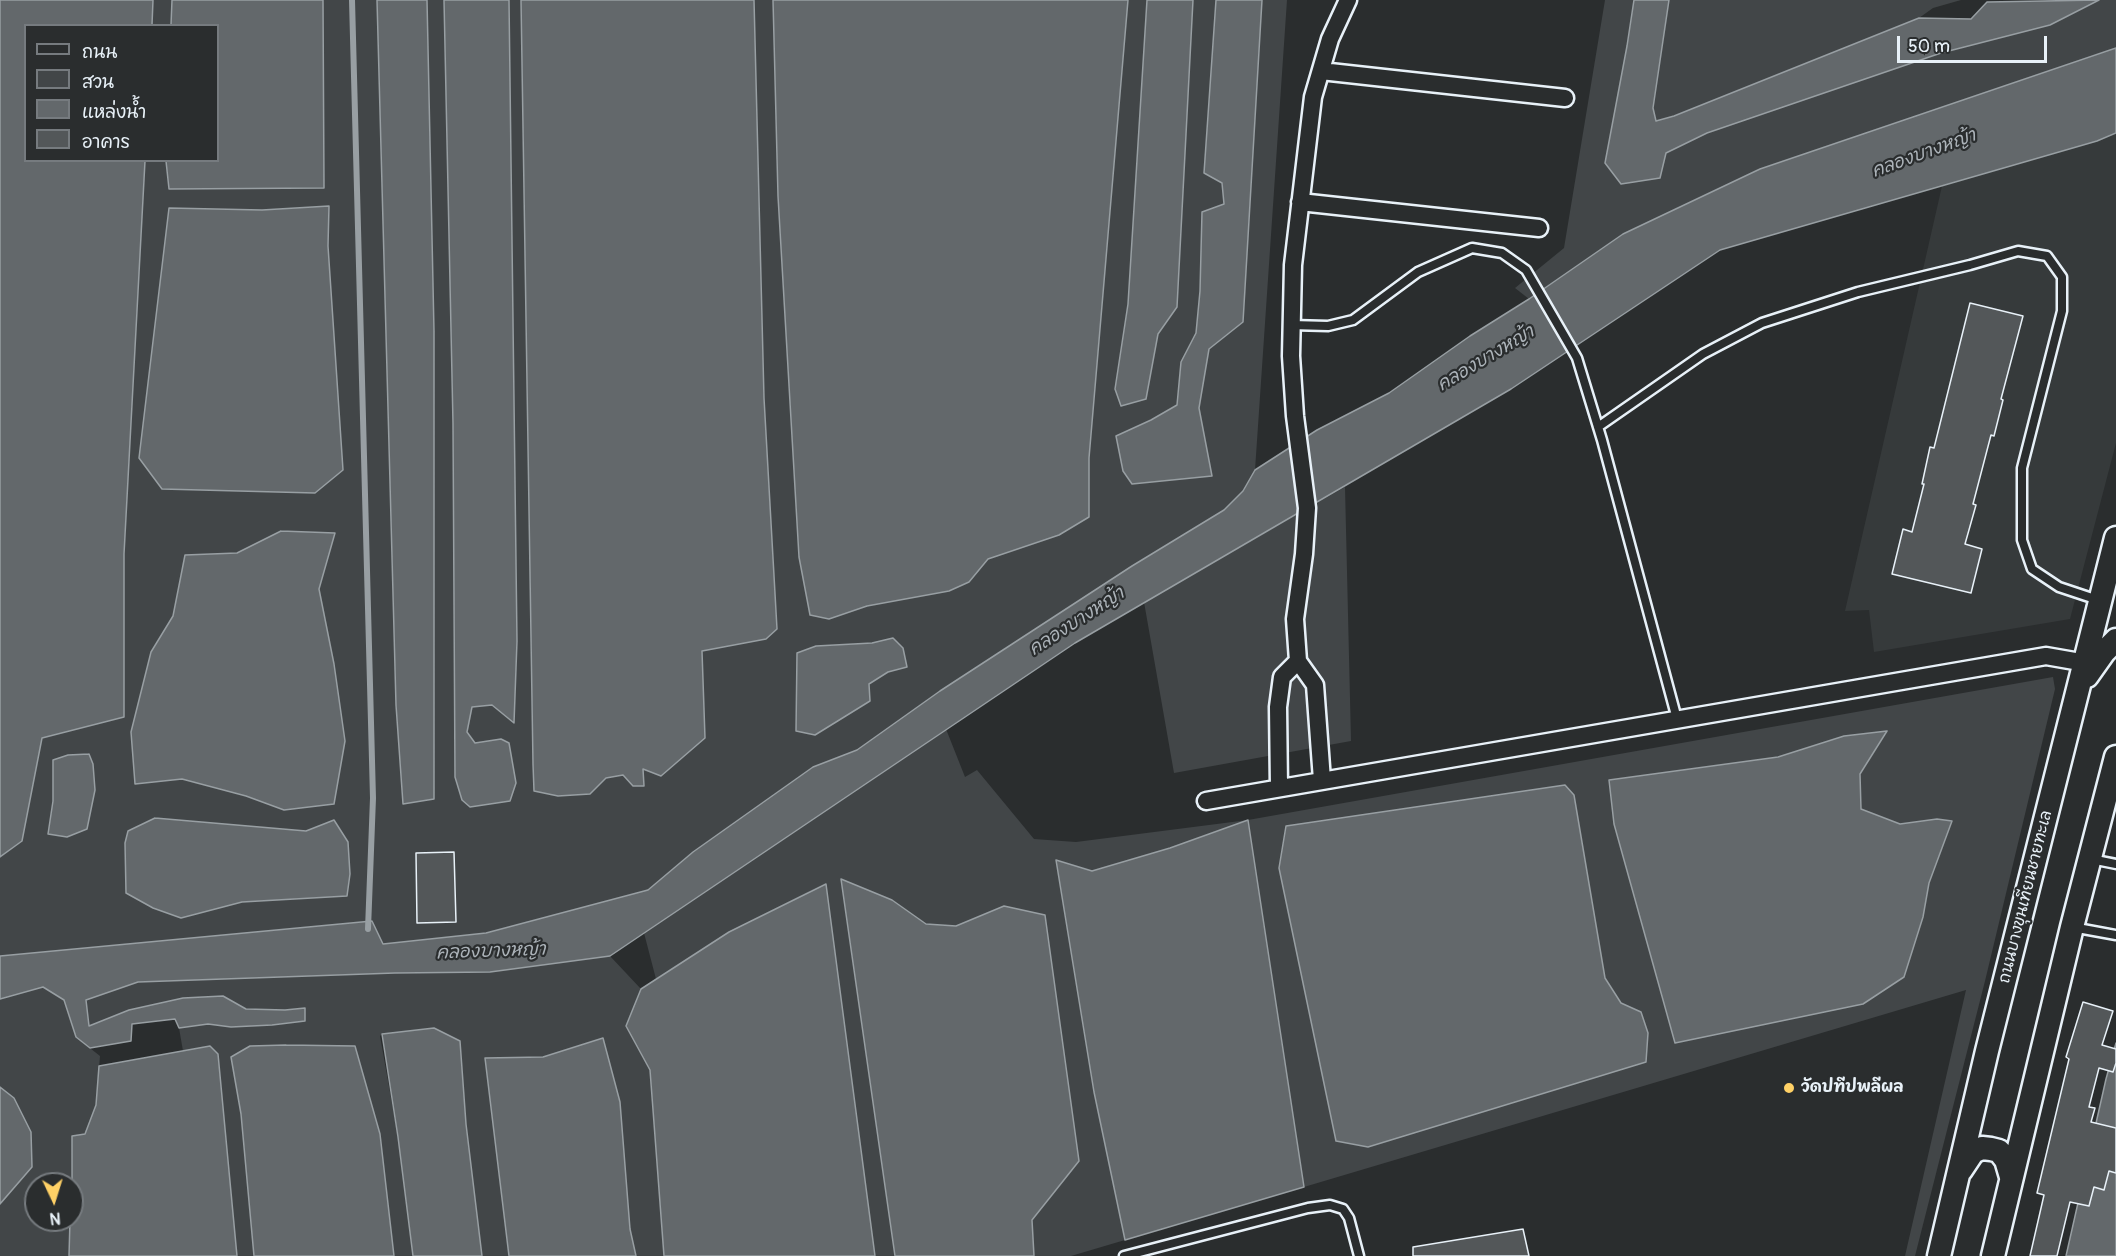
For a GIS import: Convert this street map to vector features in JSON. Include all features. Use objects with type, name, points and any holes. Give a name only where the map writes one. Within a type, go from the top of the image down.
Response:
[{"type":"main road","name":"ถนนบางขุนเทียนชายทะเล","points":[[1939,1256],[1961,1171],[1987,1051],[2116,538]]},
{"type":"main road","points":[[2083,674],[2116,640]]},
{"type":"main road","points":[[1993,1256],[2072,927],[2116,757]]},
{"type":"main road","points":[[1961,1171],[1973,1152],[1982,1148],[1991,1149],[1999,1151],[2006,1160],[2011,1177]]},
{"type":"street","points":[[1322,780],[1315,685],[1298,661],[1295,619],[1304,554],[1307,507],[1295,416],[1291,356],[1293,265],[1313,97],[1330,39],[1348,0]]},
{"type":"street","points":[[1321,71],[1565,98]]},
{"type":"street","points":[[1300,202],[1539,228]]},
{"type":"street","points":[[1206,801],[2046,656],[2083,674]]},
{"type":"street","points":[[1279,787],[1278,707],[1282,676],[1298,661]]},
{"type":"lane","points":[[1291,325],[1328,326],[1353,320],[1418,272],[1472,248],[1502,253],[1526,270],[1575,356],[1598,427],[1677,719]]},
{"type":"lane","points":[[1598,427],[1703,354],[1762,323],[1858,292],[2018,251],[2047,256],[2062,277],[2062,311],[2022,468],[2022,540],[2032,569],[2059,587],[2101,602]]},
{"type":"lane","points":[[2091,859],[2116,864]]},
{"type":"lane","points":[[2072,927],[2116,934]]},
{"type":"lane","points":[[1124,1256],[1308,1208],[1330,1205],[1343,1209],[1349,1218],[1359,1256]]},
{"type":"shaded area","points":[[2116,133],[2116,443],[2070,619],[1874,652],[1869,610],[1845,611],[1942,186],[2097,141]]},
{"type":"green space","points":[[153,0],[172,0],[171,24],[152,24]]},
{"type":"green space","points":[[323,0],[377,0],[396,705],[403,804],[434,799],[434,331],[427,0],[444,0],[453,424],[455,777],[501,739],[475,743],[467,732],[472,707],[492,705],[514,722],[517,641],[509,0],[521,0],[535,791],[590,794],[606,778],[624,775],[644,786],[642,769],[703,668],[702,651],[765,639],[777,628],[764,398],[754,0],[773,0],[778,196],[799,557],[829,619],[867,606],[949,591],[969,582],[988,559],[1059,535],[1089,517],[1089,458],[1128,0],[1147,0],[1128,304],[1115,389],[1146,399],[1158,334],[1177,307],[1193,0],[1216,0],[1204,173],[1222,183],[1224,205],[1200,291],[1196,333],[1181,362],[1177,405],[1116,436],[1123,471],[1132,484],[1212,476],[1199,408],[1209,349],[1243,322],[1262,0],[1287,0],[1255,470],[1243,491],[1224,510],[940,691],[857,750],[813,767],[693,852],[648,890],[486,933],[382,944],[372,921],[0,956],[0,857],[22,841],[42,738],[124,717],[124,554],[145,162],[166,162],[169,189],[324,188]],"holes":[[[329,206],[328,246],[262,210]],[[281,531],[335,533],[319,589],[334,664],[284,810],[246,796],[182,779],[135,783],[151,652],[173,616],[185,555],[237,553]],[[893,639],[907,667],[888,672],[869,684],[870,701],[815,735],[799,668],[798,653],[816,646],[872,643]],[[53,760],[67,837],[48,834],[53,801]],[[263,828],[306,831],[346,896],[242,902],[181,918]],[[454,852],[418,922],[416,853]]]},
{"type":"green space","points":[[1605,0],[1634,0],[1627,46],[1665,153],[1707,133],[1941,53],[2050,25],[2099,0],[2116,0],[2116,48],[1760,169],[1623,234],[1529,299],[1515,288],[1564,248]]},
{"type":"green space","points":[[1669,0],[1961,0],[1933,8],[1919,18],[1674,116],[1656,121],[1653,108]]},
{"type":"green space","points":[[1345,487],[1351,741],[1174,773],[1144,602]]},
{"type":"green space","points":[[2053,677],[2055,689],[1985,981],[1915,1256],[1905,1256],[1966,990],[1304,1187],[1248,820]],"holes":[[[1887,732],[1860,774],[1861,809],[1900,824],[1937,819],[1952,821],[1929,883],[1923,917],[1609,780],[1778,757],[1844,736]],[[1565,785],[1574,795],[1605,978],[1621,1003],[1646,1062],[1368,1147],[1336,1141]]]},
{"type":"green space","points":[[946,729],[965,777],[977,770],[1034,839],[1076,842],[1248,820],[1170,848],[1092,871],[1056,860],[1094,1092],[1125,1240],[1071,1256],[1034,1256],[1032,1220],[1079,1161],[1004,906],[956,926],[926,924],[892,900],[841,879],[895,1256],[875,1256],[825,884],[729,932],[656,979],[644,933]]},
{"type":"green space","points":[[610,956],[641,989],[626,1026],[650,1070],[664,1256],[636,1256],[630,1229],[603,1038],[543,1057],[485,1058],[509,1256],[482,1256],[466,1124],[460,1041],[434,1028],[380,1036],[398,1137],[413,1256],[394,1256],[380,1134],[355,1046],[231,1056],[241,1114],[254,1256],[237,1256],[218,1054],[210,1046],[183,1051],[179,1028],[208,1024],[231,1027],[305,1021],[304,1008],[246,1009],[222,996],[183,998],[129,1010],[89,1027],[86,1000],[138,982],[490,972]]},
{"type":"green space","points":[[43,987],[64,1000],[76,1037],[100,1056],[96,1105],[85,1134],[72,1136],[71,1172],[28,1172],[32,1167],[14,1098],[0,1087],[0,999]]},
{"type":"green space","points":[[24,1176],[24,1232],[70,1232],[69,1256],[0,1256],[0,1204]]},
{"type":"water","points":[[0,0],[153,0],[152,24],[24,24],[24,162],[145,162],[124,554],[124,717],[42,738],[22,841],[0,857]]},
{"type":"water","points":[[172,0],[323,0],[324,188],[169,189],[166,162],[219,162],[219,24],[171,24]]},
{"type":"water","points":[[377,0],[427,0],[434,331],[434,799],[403,804],[396,705]]},
{"type":"water","points":[[444,0],[509,0],[517,641],[514,723],[492,705],[472,707],[467,732],[475,743],[501,739],[509,743],[516,783],[510,801],[470,807],[462,800],[455,777],[453,424]]},
{"type":"water","points":[[521,0],[754,0],[764,398],[777,629],[766,639],[702,651],[705,738],[661,776],[643,769],[644,786],[633,786],[623,775],[606,778],[590,794],[558,796],[534,791]]},
{"type":"water","points":[[773,0],[1128,0],[1089,458],[1089,517],[1059,535],[988,559],[969,582],[949,591],[867,606],[829,619],[810,615],[799,557],[778,196]]},
{"type":"water","points":[[1147,0],[1193,0],[1177,307],[1158,334],[1146,399],[1121,406],[1115,389],[1128,304]]},
{"type":"water","points":[[1216,0],[1262,0],[1243,322],[1209,349],[1199,408],[1212,476],[1132,484],[1123,471],[1116,436],[1177,405],[1181,362],[1196,333],[1200,291],[1202,212],[1224,204],[1222,183],[1204,173]]},
{"type":"water","points":[[1634,0],[1669,0],[1653,108],[1656,121],[1674,116],[1919,18],[1971,19],[1987,2],[2099,0],[2050,25],[1941,53],[1707,133],[1666,153],[1660,178],[1621,184],[1605,163]]},
{"type":"water","name":"คลองบางหญ้า","points":[[2116,48],[2116,133],[2097,141],[1720,250],[1511,389],[1075,643],[610,956],[490,972],[138,982],[86,1000],[89,1026],[129,1010],[183,998],[223,996],[246,1009],[305,1008],[305,1021],[231,1027],[208,1024],[179,1028],[175,1019],[132,1024],[131,1041],[90,1048],[76,1037],[64,1000],[43,987],[0,999],[0,956],[372,921],[383,944],[486,933],[648,890],[693,852],[813,767],[857,750],[940,691],[1132,566],[1224,510],[1243,491],[1255,470],[1317,430],[1389,393],[1623,234],[1760,169]]},
{"type":"water","points":[[329,206],[328,246],[343,470],[315,493],[162,489],[139,458],[169,208],[262,210]]},
{"type":"water","points":[[281,531],[335,533],[319,589],[334,664],[345,741],[334,804],[284,810],[246,796],[182,779],[135,784],[131,732],[151,652],[173,616],[185,555],[237,553]]},
{"type":"water","points":[[893,638],[903,648],[907,667],[888,672],[869,684],[870,701],[815,735],[796,731],[797,653],[816,646],[872,643]]},
{"type":"water","points":[[1887,731],[1860,774],[1861,809],[1900,824],[1937,819],[1952,821],[1929,883],[1923,917],[1904,977],[1863,1004],[1675,1043],[1614,824],[1609,780],[1778,757],[1844,736]]},
{"type":"water","points":[[89,754],[93,764],[95,790],[87,829],[67,837],[48,834],[53,801],[53,760],[68,755]]},
{"type":"water","points":[[1565,785],[1574,795],[1605,978],[1621,1003],[1641,1012],[1648,1033],[1646,1062],[1368,1147],[1336,1141],[1279,868],[1286,826]]},
{"type":"water","points":[[155,818],[306,831],[334,820],[348,842],[350,874],[347,896],[242,902],[181,918],[153,908],[126,893],[125,843],[128,831]]},
{"type":"water","points":[[1248,820],[1304,1187],[1125,1240],[1094,1092],[1056,860],[1092,871],[1170,848]]},
{"type":"water","points":[[841,879],[892,900],[926,924],[956,926],[1004,906],[1045,915],[1079,1161],[1032,1220],[1034,1256],[895,1256]]},
{"type":"water","points":[[826,884],[875,1256],[664,1256],[650,1070],[626,1026],[641,989],[729,932]]},
{"type":"water","points":[[434,1028],[460,1041],[466,1124],[482,1256],[413,1256],[382,1034]]},
{"type":"water","points":[[603,1038],[620,1102],[630,1229],[636,1256],[509,1256],[485,1058],[543,1057]]},
{"type":"water","points":[[2116,1043],[2116,1256],[2066,1256],[2106,1079]]},
{"type":"water","points":[[210,1046],[218,1054],[237,1256],[69,1256],[70,1232],[84,1232],[84,1172],[72,1172],[72,1136],[85,1134],[96,1105],[99,1066]]},
{"type":"water","points":[[250,1046],[355,1046],[380,1134],[394,1256],[254,1256],[241,1114],[231,1057]]},
{"type":"water","points":[[0,1087],[14,1098],[31,1132],[32,1167],[28,1172],[24,1172],[24,1176],[0,1204]]},
{"type":"building","points":[[1970,303],[2023,316],[2001,399],[2003,400],[1994,436],[1991,435],[1973,504],[1976,505],[1965,544],[1982,549],[1971,593],[1892,574],[1903,529],[1912,532],[1930,447],[1934,448]]},
{"type":"building","points":[[454,852],[456,922],[417,923],[416,853]]},
{"type":"building","points":[[2083,1002],[2113,1011],[2102,1045],[2116,1049],[2116,1063],[2113,1072],[2099,1068],[2089,1107],[2095,1108],[2091,1122],[2116,1128],[2116,1173],[2109,1171],[2104,1190],[2094,1187],[2089,1206],[2070,1202],[2057,1256],[2030,1256],[2044,1195],[2037,1193],[2069,1059],[2066,1057]]},
{"type":"building","points":[[1523,1229],[1529,1256],[1413,1256],[1413,1247]]},
{"type":"waterway","points":[[352,0],[373,798],[368,929]]},
{"type":"place","name":"วัดปทีปพลีผล","points":[[1789,1088]]}]
